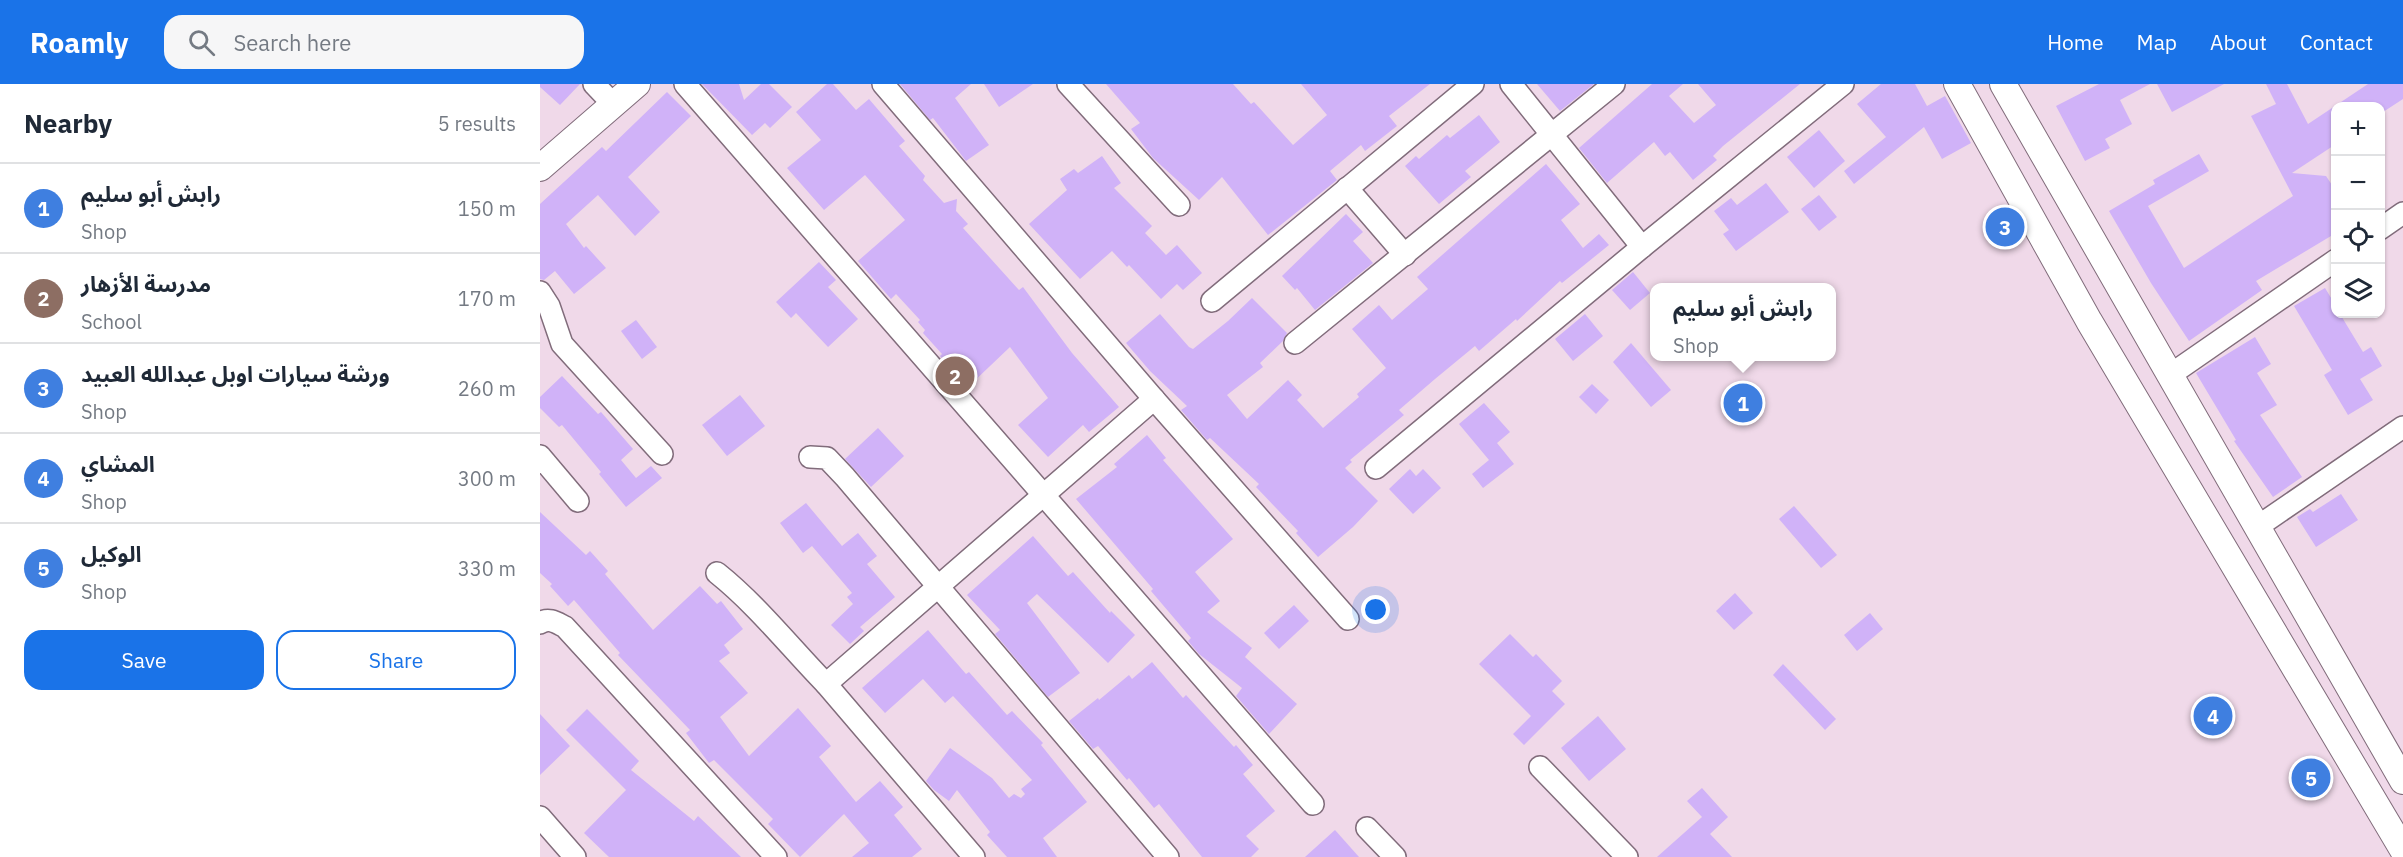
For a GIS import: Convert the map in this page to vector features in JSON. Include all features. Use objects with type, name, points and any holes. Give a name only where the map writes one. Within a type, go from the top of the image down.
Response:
[{"type":"street","points":[[594,84],[613,104]]},
{"type":"street","points":[[540,168],[637,84]]},
{"type":"street","points":[[685,84],[1313,804]]},
{"type":"street","points":[[883,84],[1154,399],[1348,619]]},
{"type":"street","points":[[1068,84],[1179,205]]},
{"type":"street","points":[[1212,301],[1473,84]]},
{"type":"street","points":[[1511,84],[1642,247]]},
{"type":"street","points":[[1295,343],[1614,84]]},
{"type":"street","points":[[1376,468],[1843,84]]},
{"type":"street","points":[[1957,84],[2089,321],[2403,850]]},
{"type":"street","points":[[2003,84],[2403,781]]},
{"type":"street","points":[[1347,188],[1405,255]]},
{"type":"street","points":[[2385,226],[2403,213]]},
{"type":"street","points":[[2170,375],[2331,263]]},
{"type":"street","points":[[540,292],[549,306],[562,344],[662,454]]},
{"type":"street","points":[[826,684],[1154,399]]},
{"type":"street","points":[[2257,527],[2403,427]]},
{"type":"street","points":[[540,456],[578,501]]},
{"type":"street","points":[[810,457],[827,458],[845,477],[1168,857]]},
{"type":"street","points":[[717,573],[751,603],[779,636],[826,684],[974,857]]},
{"type":"street","points":[[540,622],[554,621],[565,627],[776,857]]},
{"type":"street","points":[[1540,767],[1627,857]]},
{"type":"street","points":[[540,817],[575,857]]},
{"type":"street","points":[[1367,828],[1395,857]]},
{"type":"building","points":[[540,84],[580,84],[560,105],[540,87]]},
{"type":"building","points":[[702,84],[739,84],[744,100],[761,84],[769,84],[792,107],[770,128],[765,123],[752,135]]},
{"type":"building","points":[[827,84],[833,84],[856,110],[869,99],[905,141],[899,146],[925,176],[923,180],[944,203],[957,199],[956,211],[968,224],[963,228],[1019,290],[1023,287],[1072,353],[1119,407],[1089,432],[1083,425],[1048,457],[1018,425],[1048,398],[1010,347],[969,386],[940,356],[942,354],[923,333],[925,330],[918,322],[920,320],[896,294],[891,299],[858,261],[905,220],[865,175],[824,210],[787,168],[821,140],[796,112]]},
{"type":"building","points":[[900,84],[971,84],[955,98],[989,145],[966,161],[933,118],[930,120]]},
{"type":"building","points":[[984,84],[1033,84],[999,107]]},
{"type":"building","points":[[1106,84],[1233,84],[1251,104],[1254,102],[1293,145],[1327,115],[1301,84],[1430,84],[1389,116],[1397,126],[1365,151],[1361,145],[1330,171],[1337,180],[1268,235],[1222,177],[1199,200],[1153,158],[1131,129],[1140,123]]},
{"type":"building","points":[[1537,84],[1594,84],[1560,111]]},
{"type":"building","points":[[1652,84],[1683,84],[1669,96],[1694,123],[1716,105],[1698,84],[1800,84],[1723,146],[1713,156],[1717,160],[1693,180],[1670,152],[1665,156],[1654,142],[1607,183],[1579,148]]},
{"type":"building","points":[[1881,84],[1915,84],[1927,106],[1945,96],[1971,143],[1942,159],[1924,127],[1854,184],[1844,171],[1886,137],[1857,104]]},
{"type":"building","points":[[2099,84],[2150,84],[2120,100],[2132,124],[2105,139],[2110,148],[2085,161],[2056,106]]},
{"type":"building","points":[[2157,84],[2224,84],[2172,112]]},
{"type":"building","points":[[2266,84],[2287,84],[2308,124],[2331,109],[2331,147],[2292,173],[2326,176],[2331,184],[2331,236],[2256,281],[2262,290],[2189,341],[2151,283],[2109,211],[2155,184],[2153,180],[2199,154],[2209,171],[2148,206],[2184,268],[2293,196],[2251,116],[2276,104]]},
{"type":"building","points":[[2368,84],[2403,84],[2403,99],[2385,111],[2385,102],[2341,102]]},
{"type":"building","points":[[667,92],[691,116],[628,177],[660,212],[635,236],[598,195],[566,224],[584,248],[586,246],[606,268],[574,294],[555,271],[544,280],[540,279],[540,204],[602,147],[606,151]]},
{"type":"building","points":[[1479,115],[1500,142],[1465,171],[1471,177],[1439,204],[1405,166],[1416,156],[1419,159],[1447,135],[1450,138]]},
{"type":"building","points":[[1819,130],[1845,161],[1814,188],[1787,157]]},
{"type":"building","points":[[1102,156],[1121,183],[1114,188],[1152,226],[1145,233],[1166,255],[1177,245],[1202,273],[1183,290],[1177,284],[1161,299],[1129,265],[1127,267],[1112,251],[1080,279],[1029,224],[1067,190],[1060,179],[1074,169],[1078,173]]},
{"type":"building","points":[[1546,164],[1580,204],[1561,220],[1583,248],[1599,234],[1609,245],[1562,283],[1560,281],[1517,321],[1516,319],[1479,351],[1475,346],[1435,379],[1399,410],[1404,415],[1350,460],[1352,462],[1345,468],[1378,501],[1353,527],[1318,557],[1296,533],[1298,531],[1256,487],[1259,484],[1210,438],[1207,440],[1181,410],[1187,406],[1150,371],[1126,343],[1160,314],[1193,349],[1252,298],[1287,333],[1283,341],[1260,363],[1263,367],[1227,395],[1247,419],[1288,380],[1302,395],[1297,400],[1323,428],[1359,397],[1357,394],[1386,368],[1352,329],[1379,305],[1392,320],[1428,289],[1417,277]]},
{"type":"building","points":[[1766,183],[1789,212],[1736,251],[1723,234],[1729,230],[1714,211],[1731,198],[1737,205]]},
{"type":"building","points":[[1819,195],[1837,217],[1819,231],[1801,209]]},
{"type":"building","points":[[1346,214],[1363,232],[1353,241],[1373,263],[1315,310],[1297,288],[1295,290],[1282,276]]},
{"type":"building","points":[[819,262],[836,280],[828,287],[858,319],[828,347],[796,313],[791,318],[776,302]]},
{"type":"building","points":[[1633,272],[1650,293],[1630,310],[1612,290]]},
{"type":"building","points":[[2325,288],[2331,298],[2331,318],[2342,318],[2363,352],[2371,347],[2382,366],[2360,379],[2373,400],[2348,415],[2324,375],[2332,370],[2294,306]]},
{"type":"building","points":[[1585,314],[1603,336],[1573,361],[1555,339]]},
{"type":"building","points":[[636,320],[657,347],[642,359],[621,331]]},
{"type":"building","points":[[2255,337],[2271,364],[2257,373],[2277,405],[2260,415],[2302,477],[2273,497],[2234,441],[2236,440],[2196,373]]},
{"type":"building","points":[[1631,343],[1671,390],[1651,407],[1613,362]]},
{"type":"building","points":[[562,376],[598,414],[601,412],[633,449],[621,460],[636,478],[651,466],[662,478],[626,507],[599,474],[601,472],[562,425],[559,427],[540,408],[540,397]]},
{"type":"building","points":[[1592,384],[1609,400],[1596,414],[1579,397]]},
{"type":"building","points":[[740,395],[765,426],[727,456],[702,425]]},
{"type":"building","points":[[1484,403],[1510,432],[1497,443],[1514,464],[1483,488],[1472,474],[1489,460],[1459,424]]},
{"type":"building","points":[[878,428],[904,456],[871,487],[845,459]]},
{"type":"building","points":[[1147,435],[1166,458],[1163,460],[1233,539],[1195,572],[1220,601],[1207,612],[1252,648],[1245,657],[1297,704],[1269,734],[1236,696],[1242,688],[1199,654],[1188,641],[1191,638],[1151,591],[1153,589],[1076,499],[1117,467],[1114,464]]},
{"type":"building","points":[[1410,469],[1416,476],[1423,469],[1441,488],[1413,514],[1389,489]]},
{"type":"building","points":[[2341,494],[2358,520],[2316,547],[2297,517],[2310,509],[2313,512]]},
{"type":"building","points":[[806,503],[842,546],[858,533],[877,556],[867,564],[895,597],[860,627],[864,631],[850,644],[831,625],[853,604],[847,597],[852,593],[812,546],[803,553],[780,523]]},
{"type":"building","points":[[1794,506],[1837,555],[1821,568],[1779,519]]},
{"type":"building","points":[[540,512],[586,555],[590,551],[608,571],[605,574],[653,630],[700,586],[717,604],[721,601],[743,629],[724,645],[730,653],[719,661],[748,693],[720,717],[749,756],[798,708],[831,746],[819,757],[856,802],[880,781],[903,807],[894,815],[922,849],[912,857],[852,857],[869,843],[844,814],[800,857],[768,824],[773,819],[714,760],[709,763],[686,733],[690,730],[618,655],[620,653],[574,600],[568,606],[550,586],[552,584],[540,573]]},
{"type":"building","points":[[1033,536],[1068,576],[1073,572],[1110,613],[1111,611],[1135,635],[1108,663],[1037,594],[1027,603],[1080,673],[1048,697],[995,634],[1000,630],[967,595]]},
{"type":"building","points":[[1735,593],[1753,613],[1734,630],[1716,611]]},
{"type":"building","points":[[1294,605],[1309,621],[1279,649],[1264,633]]},
{"type":"building","points":[[1870,613],[1883,629],[1857,651],[1844,635]]},
{"type":"building","points":[[928,630],[966,674],[969,672],[1007,715],[1012,711],[1043,743],[1041,745],[1087,802],[1043,838],[1057,857],[1007,857],[987,835],[990,832],[957,790],[949,801],[926,781],[950,748],[992,778],[1009,798],[1014,794],[1021,798],[1025,794],[1021,789],[1032,780],[953,696],[945,703],[923,679],[885,713],[862,688]]},
{"type":"building","points":[[1510,634],[1533,657],[1536,654],[1562,681],[1552,691],[1565,704],[1524,745],[1513,734],[1531,716],[1479,664]]},
{"type":"building","points":[[1152,662],[1183,698],[1186,695],[1253,765],[1243,774],[1275,811],[1246,836],[1259,849],[1251,857],[1202,857],[1159,804],[1154,808],[1098,746],[1093,749],[1069,721],[1129,675],[1132,679]]},
{"type":"building","points":[[1783,664],[1836,719],[1825,730],[1773,675]]},
{"type":"building","points":[[587,709],[639,761],[631,770],[694,821],[698,816],[741,857],[609,857],[584,833],[626,790],[566,730]]},
{"type":"building","points":[[540,714],[570,746],[540,775]]},
{"type":"building","points":[[1598,716],[1626,749],[1589,781],[1561,748]]},
{"type":"building","points":[[1702,788],[1728,817],[1710,834],[1732,857],[1657,857],[1702,817],[1687,801]]},
{"type":"building","points":[[1335,830],[1359,857],[1305,857]]},
{"type":"place","name":"ورشة سيارات اوبل عبدالله العبيد","points":[[2005,227]]},
{"type":"place","name":"مدرسة الأزهار","points":[[955,376]]},
{"type":"place","name":"رابش أبو سليم","points":[[1743,403]]},
{"type":"place","name":"المشاي","points":[[2213,716]]},
{"type":"place","name":"الوكيل","points":[[2311,778]]}]
